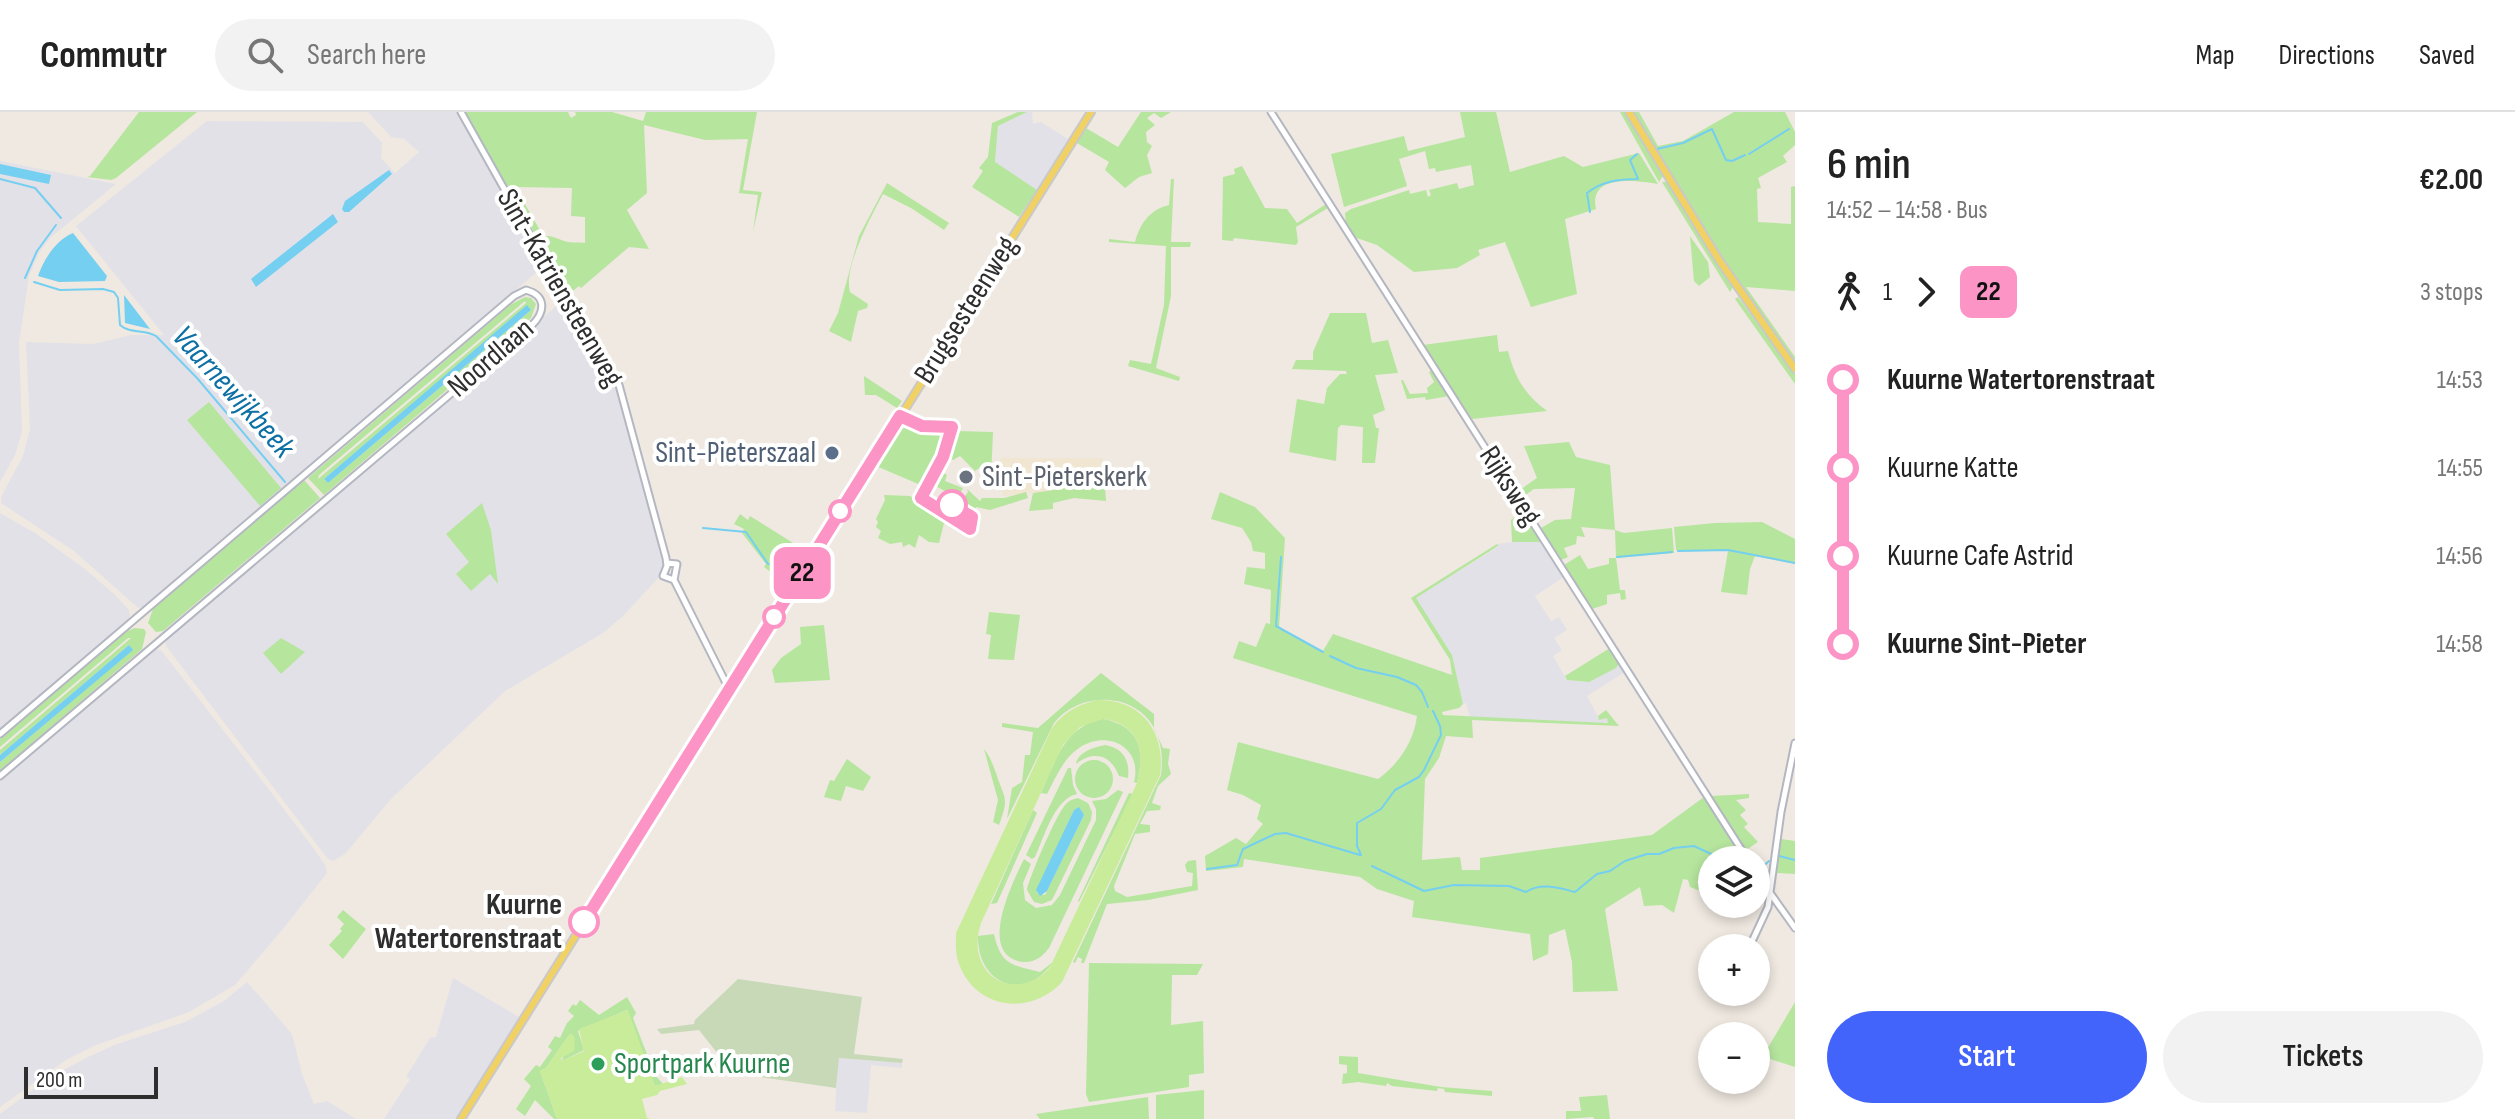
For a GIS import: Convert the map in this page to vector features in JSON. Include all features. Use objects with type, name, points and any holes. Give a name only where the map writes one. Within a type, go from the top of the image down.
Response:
[{"type":"main road","name":"Brugsesteenweg","points":[[461,1119],[1091,112]]},
{"type":"main road","points":[[1629,112],[1705,238],[1795,369]]},
{"type":"street","name":"Sint-Katriensteenweg","points":[[461,112],[619,385],[667,563]]},
{"type":"street","name":"Rijksweg","points":[[1271,112],[1739,846]]},
{"type":"street","name":"Noordlaan","points":[[0,734],[514,296],[526,290],[538,296],[543,311],[532,325],[0,776]]},
{"type":"street","points":[[674,580],[663,576],[667,563],[677,564],[674,580],[729,689]]},
{"type":"street","points":[[1795,743],[1781,812],[1770,896],[1795,928]]},
{"type":"shaded area","points":[[368,112],[457,112],[544,266],[181,577],[141,608],[137,607],[74,551],[1,503],[2,495],[23,456],[30,429],[26,342],[93,344],[131,335],[164,335],[76,226],[207,121],[363,122],[382,143],[381,158],[395,173],[419,152],[404,139],[391,137]]},
{"type":"shaded area","points":[[1032,112],[1033,124],[1041,122],[1068,139],[1037,190],[995,163],[998,126]]},
{"type":"shaded area","points":[[0,161],[116,184],[50,238],[29,276],[19,342],[22,432],[15,455],[0,482]]},
{"type":"shaded area","points":[[559,304],[569,308],[620,394],[663,560],[661,575],[603,633],[505,691],[391,799],[345,854],[333,861],[327,858],[166,646],[166,639]]},
{"type":"shaded area","points":[[1000,458],[1103,458],[1098,488],[1055,487],[1055,490],[1003,496]]},
{"type":"shaded area","points":[[0,513],[35,533],[85,569],[114,594],[129,610],[130,616],[128,621],[0,731]]},
{"type":"shaded area","points":[[1542,542],[1564,577],[1535,596],[1551,621],[1559,617],[1567,630],[1554,638],[1562,650],[1553,656],[1567,680],[1589,682],[1620,662],[1625,672],[1587,696],[1599,719],[1608,717],[1608,723],[1470,717],[1466,703],[1463,704],[1452,655],[1415,598],[1498,547],[1497,544]]},
{"type":"shaded area","points":[[153,649],[161,650],[314,849],[327,873],[235,985],[189,1012],[96,1045],[66,1060],[0,1107],[0,779]]},
{"type":"shaded area","points":[[453,978],[519,1017],[456,1119],[384,1119],[410,1079],[406,1077],[430,1038],[436,1037]]},
{"type":"shaded area","points":[[247,982],[292,1034],[302,1074],[314,1104],[327,1101],[356,1119],[0,1119],[0,1114],[52,1076],[117,1044],[185,1022],[224,1001]]},
{"type":"shaded area","points":[[838,1058],[902,1063],[902,1068],[871,1065],[867,1113],[835,1111]]},
{"type":"green space","points":[[139,112],[197,112],[116,178],[87,177],[90,176]]},
{"type":"green space","points":[[465,112],[568,112],[571,118],[576,115],[575,112],[612,112],[643,121],[646,112],[757,112],[743,190],[762,192],[753,232],[758,195],[739,193],[748,139],[705,140],[644,125],[647,193],[627,210],[649,249],[629,247],[581,288],[579,286],[569,294],[537,238],[547,236],[566,242],[585,243],[585,217],[571,216],[572,188],[515,187],[541,232],[535,234]]},
{"type":"green space","points":[[1018,112],[1027,112],[998,126],[995,162],[1037,190],[1019,217],[972,187],[983,171],[979,168],[988,157],[992,123]]},
{"type":"green space","points":[[1141,112],[1171,112],[1161,118],[1154,113],[1147,118],[1155,125],[1146,132],[1147,142],[1152,146],[1147,155],[1152,173],[1139,177],[1125,188],[1105,170],[1109,162],[1077,143],[1086,128],[1118,147]]},
{"type":"green space","points":[[1460,112],[1496,112],[1510,172],[1564,156],[1583,167],[1639,153],[1658,184],[1627,181],[1607,184],[1596,197],[1596,209],[1565,219],[1577,294],[1531,307],[1505,242],[1478,250],[1480,255],[1457,268],[1414,272],[1377,245],[1354,237],[1346,225],[1345,213],[1351,209],[1409,190],[1410,194],[1426,190],[1428,197],[1431,195],[1429,190],[1457,183],[1459,189],[1474,185],[1471,165],[1436,172],[1435,168],[1429,169],[1425,151],[1399,159],[1407,186],[1344,207],[1331,154],[1404,136],[1408,151],[1465,137]]},
{"type":"green space","points":[[1620,112],[1626,112],[1663,176],[1659,182]]},
{"type":"green space","points":[[1632,112],[1639,112],[1658,146],[1683,141],[1734,112],[1785,112],[1795,132],[1795,145],[1783,156],[1787,162],[1758,178],[1761,188],[1757,189],[1758,222],[1791,224],[1791,187],[1795,186],[1795,291],[1746,287],[1795,357],[1795,366],[1709,240]]},
{"type":"green space","points":[[1242,166],[1265,208],[1287,209],[1297,223],[1326,204],[1328,208],[1296,227],[1296,245],[1234,238],[1233,241],[1222,240],[1223,177],[1235,174],[1234,169]]},
{"type":"green space","points":[[1171,179],[1174,179],[1171,242],[1191,242],[1190,247],[1171,247],[1171,296],[1156,368],[1180,377],[1179,381],[1128,366],[1130,360],[1151,364],[1164,305],[1166,246],[1109,242],[1109,239],[1135,242],[1146,219],[1156,210],[1169,205]]},
{"type":"green space","points":[[1662,182],[1667,182],[1733,287],[1730,292]]},
{"type":"green space","points":[[887,183],[949,223],[944,230],[883,194],[859,242],[851,269],[850,292],[868,304],[867,308],[858,311],[851,342],[829,331],[838,313],[859,236]]},
{"type":"green space","points":[[1690,236],[1708,262],[1710,277],[1699,286],[1694,281]]},
{"type":"green space","points":[[525,297],[536,304],[531,318],[324,495],[308,478],[510,305]],"holes":[[[526,303],[318,479],[319,475]],[[527,306],[531,310],[328,483],[324,479]]]},
{"type":"green space","points":[[1738,297],[1795,374],[1795,384],[1735,299]]},
{"type":"green space","points":[[1330,313],[1366,313],[1372,343],[1388,340],[1398,373],[1375,375],[1385,410],[1373,415],[1376,428],[1379,428],[1375,463],[1362,463],[1363,427],[1341,425],[1338,428],[1336,461],[1289,452],[1297,399],[1324,404],[1327,388],[1340,374],[1347,374],[1346,371],[1292,369],[1296,360],[1313,360],[1313,352]]},
{"type":"green space","points":[[1497,335],[1499,352],[1508,351],[1522,385],[1547,411],[1472,419],[1423,345]]},
{"type":"green space","points":[[1433,369],[1449,396],[1407,399],[1401,380],[1410,394],[1428,393],[1427,388],[1434,382],[1429,372]]},
{"type":"green space","points":[[864,376],[902,401],[897,408],[876,395],[865,395]]},
{"type":"green space","points":[[209,402],[281,488],[260,506],[187,420]]},
{"type":"green space","points":[[909,426],[940,430],[945,435],[940,455],[923,486],[876,466],[899,430]]},
{"type":"green space","points":[[956,431],[993,432],[991,479],[980,475],[986,470],[982,466],[975,471],[960,456],[953,460],[945,457]]},
{"type":"green space","points":[[1569,442],[1576,457],[1610,465],[1615,530],[1581,527],[1585,537],[1577,536],[1576,544],[1564,548],[1568,557],[1561,560],[1541,528],[1555,520],[1571,519],[1575,488],[1534,489],[1521,498],[1517,492],[1537,478],[1524,446]]},
{"type":"green space","points":[[940,471],[947,475],[945,481],[963,488],[959,496],[963,499],[967,489],[980,501],[982,498],[1004,498],[1026,492],[1028,498],[990,510],[975,509],[931,483]]},
{"type":"green space","points":[[304,480],[320,498],[163,631],[156,632],[148,623],[153,609]]},
{"type":"green space","points":[[1055,487],[1105,487],[1106,501],[1074,498],[1053,503],[1053,509],[1029,511],[1033,493],[1054,490]]},
{"type":"green space","points":[[1220,492],[1255,507],[1285,538],[1279,628],[1323,651],[1333,634],[1452,675],[1450,660],[1411,598],[1497,544],[1416,598],[1452,655],[1463,704],[1442,712],[1443,715],[1608,723],[1607,718],[1599,720],[1598,716],[1606,710],[1619,726],[1472,720],[1473,738],[1446,736],[1439,758],[1425,779],[1422,860],[1460,857],[1462,870],[1480,870],[1480,858],[1652,835],[1704,797],[1735,846],[1698,846],[1698,890],[1683,879],[1674,913],[1662,905],[1644,906],[1640,887],[1605,909],[1618,991],[1573,992],[1572,962],[1565,929],[1549,935],[1548,954],[1533,961],[1530,934],[1412,917],[1414,901],[1377,889],[1360,877],[1244,859],[1243,867],[1206,871],[1205,856],[1236,838],[1246,844],[1263,824],[1257,819],[1261,805],[1227,790],[1238,742],[1378,779],[1404,751],[1413,734],[1417,716],[1233,658],[1239,641],[1256,647],[1266,623],[1270,624],[1271,590],[1244,584],[1247,567],[1265,569],[1265,553],[1253,551],[1242,528],[1211,519]]},
{"type":"green space","points":[[884,495],[910,496],[945,519],[939,543],[929,542],[919,535],[915,548],[909,544],[903,547],[902,542],[890,544],[878,538],[881,531],[876,527],[876,519],[885,500]]},
{"type":"green space","points":[[482,503],[491,530],[498,584],[490,574],[471,591],[456,574],[469,562],[446,534]]},
{"type":"green space","points":[[1522,511],[1514,523],[1515,531],[1530,524],[1542,542],[1512,542],[1511,520]]},
{"type":"green space","points":[[740,514],[748,520],[750,516],[809,553],[794,576],[791,573],[793,568],[780,560],[772,573],[764,567],[766,564],[742,533],[744,529],[734,524]]},
{"type":"green space","points":[[1762,522],[1795,539],[1795,564],[1755,556],[1747,595],[1721,592],[1728,551],[1676,550],[1674,527]]},
{"type":"green space","points":[[1672,528],[1674,553],[1616,558],[1615,530],[1624,533]]},
{"type":"green space","points":[[1580,555],[1588,569],[1609,564],[1609,558],[1616,558],[1620,590],[1625,590],[1626,599],[1621,600],[1620,593],[1607,595],[1607,604],[1592,609],[1564,565]]},
{"type":"green space","points":[[989,612],[1020,615],[1014,660],[988,659],[991,635],[986,634]]},
{"type":"green space","points":[[824,625],[830,680],[775,683],[772,670],[781,658],[801,644],[800,627]]},
{"type":"green space","points":[[135,628],[146,632],[142,649],[0,771],[0,762],[132,650],[129,645],[0,755],[0,750],[131,638],[0,747],[0,739],[127,631]]},
{"type":"green space","points":[[281,638],[305,652],[281,674],[263,653]]},
{"type":"green space","points":[[1610,648],[1620,662],[1616,668],[1589,682],[1567,680],[1565,676]]},
{"type":"green space","points":[[1101,673],[1154,714],[1154,728],[1144,715],[1119,701],[1090,701],[1064,713],[1054,723],[1007,819],[1012,788],[1022,782],[1025,755],[1030,755],[1033,732],[1002,727],[1002,723],[1038,728]]},
{"type":"green space","points":[[1097,700],[1127,705],[1148,721],[1159,745],[1160,775],[1062,982],[1035,1000],[1005,1003],[991,999],[967,979],[958,960],[956,933],[1052,728],[1067,713]],"holes":[[[1103,719],[1115,722],[1132,733],[1137,741],[1140,750],[1137,783],[1050,967],[1032,981],[1021,984],[1000,981],[984,967],[979,955],[981,923],[1063,745],[1080,727]]]},
{"type":"green space","points":[[1103,719],[1125,727],[1137,741],[1140,760],[1137,783],[1134,782],[1133,759],[1128,751],[1111,741],[1101,740],[1073,752],[1047,794],[1041,793],[1070,737],[1090,723]]},
{"type":"green space","points":[[1157,735],[1163,748],[1170,749],[1168,764],[1171,774],[1158,786],[1152,803],[1161,806],[1160,810],[1147,811],[1140,824],[1150,825],[1150,832],[1135,834],[1114,886],[1115,891],[1127,897],[1192,886],[1193,873],[1187,872],[1185,865],[1188,861],[1196,860],[1198,890],[1107,904],[1084,963],[1078,957],[1075,963],[1161,775],[1162,756]]},
{"type":"green space","points":[[1105,745],[1124,756],[1128,778],[1119,776],[1111,763],[1101,757],[1089,757],[1076,764],[1083,753]]},
{"type":"green space","points":[[984,749],[1005,798],[999,825],[993,822],[998,800]]},
{"type":"green space","points":[[847,759],[871,777],[863,791],[846,786],[841,801],[824,797],[830,780],[834,781]]},
{"type":"green space","points":[[1094,760],[1107,766],[1113,779],[1107,792],[1094,798],[1081,792],[1075,779],[1081,766]]},
{"type":"green space","points":[[1068,768],[1071,768],[1077,794],[1069,797],[1056,811],[1032,859],[1026,855]]},
{"type":"green space","points":[[1118,790],[1123,792],[1049,948],[1031,962],[1009,957],[1002,946],[1002,916],[1024,859],[1031,864],[1023,883],[1025,900],[1036,908],[1052,905],[1060,895],[1096,820],[1092,801],[1106,799]]},
{"type":"green space","points":[[1129,793],[1133,794],[1079,902],[1078,901]]},
{"type":"green space","points":[[1749,794],[1749,798],[1736,800],[1746,810],[1740,815],[1748,824],[1744,827],[1758,842],[1743,846],[1711,796]]},
{"type":"green space","points":[[1078,798],[1088,803],[1091,820],[1052,900],[1042,904],[1034,902],[1027,890],[1038,859],[1063,808]],"holes":[[[1074,810],[1084,815],[1045,895],[1037,893]]]},
{"type":"green space","points":[[1033,810],[1037,813],[997,903],[991,904]]},
{"type":"green space","points":[[1781,839],[1795,841],[1795,874],[1776,873]]},
{"type":"green space","points":[[343,910],[366,929],[343,959],[329,945],[342,931],[340,929],[344,924],[337,917]]},
{"type":"green space","points":[[994,934],[1000,952],[1015,965],[1040,972],[1053,962],[1042,975],[1029,982],[1017,985],[1005,983],[985,966],[980,953],[978,936]]},
{"type":"green space","points":[[1089,963],[1203,964],[1197,975],[1172,975],[1171,1025],[1203,1021],[1204,1073],[1189,1075],[1189,1087],[1089,1102],[1086,1094]]},
{"type":"green space","points":[[738,979],[862,997],[854,1054],[903,1059],[902,1063],[839,1058],[836,1088],[733,1073],[699,1030],[661,1034],[657,1029],[694,1024]]},
{"type":"green space","points":[[627,997],[636,1013],[633,1018],[655,1075],[663,1084],[655,1086],[627,1010],[578,1031],[584,1050],[562,1061],[569,1035],[546,1068],[540,1071],[557,1119],[535,1100],[525,1116],[516,1109],[531,1086],[524,1079],[536,1065],[540,1067],[552,1050],[548,1047],[555,1036],[560,1038],[574,1016],[568,1011],[573,1004],[576,1006],[580,1000],[599,1015]]},
{"type":"green space","points":[[1795,1002],[1795,1067],[1770,1059],[1770,1044]]},
{"type":"green space","name":"Sportpark Kuurne","points":[[628,1010],[655,1086],[682,1077],[687,1084],[642,1099],[647,1118],[651,1119],[557,1119],[540,1071],[546,1068],[571,1033],[575,1038],[574,1051],[561,1058],[562,1061],[584,1051],[579,1029]]},
{"type":"green space","points":[[1339,1056],[1358,1057],[1358,1073],[1441,1087],[1492,1091],[1492,1096],[1387,1083],[1386,1086],[1358,1082],[1342,1084],[1347,1065],[1339,1064]]},
{"type":"green space","points":[[1204,1090],[1204,1119],[1156,1119],[1156,1095]]},
{"type":"green space","points":[[1607,1095],[1610,1119],[1566,1119],[1566,1111],[1581,1111],[1579,1097]]},
{"type":"green space","points":[[1148,1097],[1149,1119],[1040,1119],[1036,1114]]},
{"type":"water","points":[[0,164],[51,175],[49,184],[0,174]]},
{"type":"water","points":[[389,170],[392,174],[349,212],[344,212],[345,201]]},
{"type":"water","points":[[333,214],[338,222],[256,287],[251,279]]},
{"type":"water","points":[[73,233],[107,276],[105,281],[59,282],[38,276],[51,251]]},
{"type":"water","points":[[124,295],[150,329],[125,323]]},
{"type":"water","points":[[527,305],[531,310],[328,483],[324,479]]},
{"type":"water","points":[[129,645],[133,650],[0,762],[0,755]]},
{"type":"water","points":[[1079,807],[1084,815],[1047,891],[1040,896],[1036,890],[1074,810]]},
{"type":"waterway","points":[[1657,149],[1683,143],[1712,129],[1726,160],[1732,161],[1745,155]]},
{"type":"waterway","points":[[1749,154],[1789,129]]},
{"type":"waterway","points":[[1590,212],[1587,193],[1611,182],[1638,179],[1630,160],[1637,154]]},
{"type":"waterway","name":"Vaarnewijkbeek","points":[[0,179],[35,188],[61,218]]},
{"type":"waterway","name":"Vaarnewijkbeek","points":[[25,278],[37,251],[56,225]]},
{"type":"waterway","name":"Vaarnewijkbeek","points":[[34,282],[60,290],[103,289],[114,292],[118,298],[120,325],[128,330],[156,336],[197,378],[285,482]]},
{"type":"waterway","points":[[703,528],[746,532],[768,564],[801,562],[803,558]]},
{"type":"waterway","points":[[1678,551],[1728,550],[1795,563]]},
{"type":"waterway","points":[[1617,557],[1672,552]]},
{"type":"waterway","points":[[1281,557],[1276,626],[1323,652]]},
{"type":"waterway","points":[[1330,656],[1356,668],[1397,677],[1416,685],[1428,707]]},
{"type":"waterway","points":[[1361,855],[1357,846],[1357,823],[1381,809],[1395,790],[1419,777],[1424,770],[1441,735],[1433,711]]},
{"type":"waterway","name":"Vaarnewijkbeek","points":[[1207,869],[1237,865],[1243,849],[1275,834],[1286,833],[1360,855]]},
{"type":"waterway","name":"Vaarnewijkbeek","points":[[1372,866],[1424,891],[1454,885],[1509,886],[1526,892],[1538,887],[1550,887],[1575,892],[1597,874],[1610,871],[1625,861],[1674,848],[1698,848]]},
{"type":"waterway","name":"Vaarnewijkbeek","points":[[1779,856],[1795,860]]},
{"type":"bus line","name":"22","points":[[584,922],[900,416],[926,427],[952,427],[943,457],[921,498],[970,529],[972,517],[952,505]]},
{"type":"place","name":"Sint-Pieterszaal","points":[[832,453]]},
{"type":"place","name":"Sint-Pieterskerk","points":[[966,477]]},
{"type":"place","name":"Kuurne Watertorenstraat","points":[[584,922]]},
{"type":"place","name":"Sportpark Kuurne","points":[[598,1064]]}]
